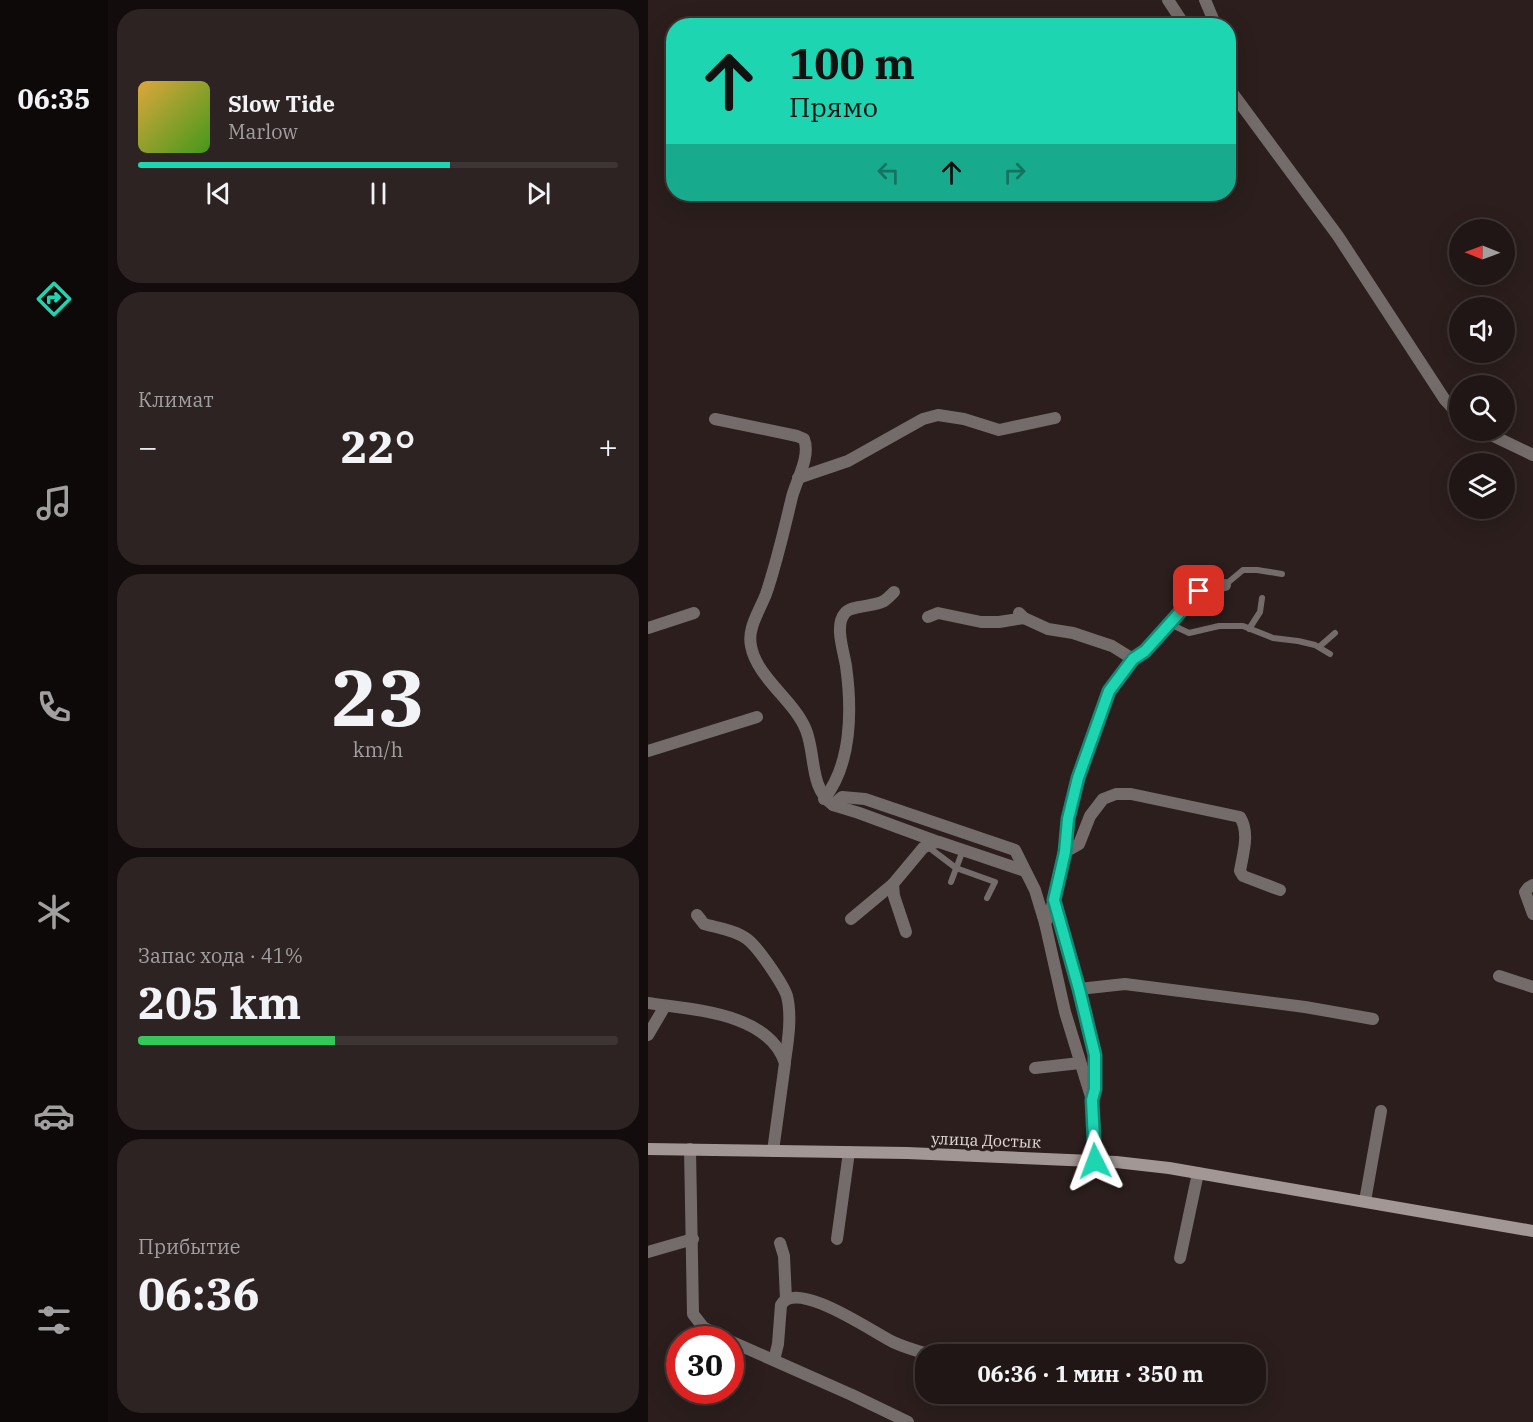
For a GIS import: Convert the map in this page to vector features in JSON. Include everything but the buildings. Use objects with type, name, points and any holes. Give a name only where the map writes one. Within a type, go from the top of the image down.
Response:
[{"type":"main road","name":"улица Достык","points":[[648,1149],[849,1152],[1095,1161],[1169,1168],[1533,1231]]},
{"type":"street","points":[[1168,0],[1180,18]]},
{"type":"street","points":[[1205,0],[1213,18]]},
{"type":"street","points":[[1236,98],[1338,236],[1449,404]]},
{"type":"street","points":[[798,478],[848,461],[923,419],[938,415],[964,419],[999,430],[1055,418]]},
{"type":"street","points":[[715,419],[804,439],[804,458],[777,561],[752,628],[750,645],[765,674],[805,728],[818,788],[828,802],[933,844],[963,850],[1025,872]]},
{"type":"street","points":[[1504,441],[1533,455]]},
{"type":"street","points":[[1045,923],[1054,900],[1065,852],[1071,806],[1078,778],[1109,691],[1133,659],[1145,651],[1199,591],[1225,585]]},
{"type":"street","points":[[828,802],[842,764],[849,718],[846,666],[841,648],[842,619],[850,609],[868,607],[884,601],[894,592]]},
{"type":"street","points":[[648,628],[694,613]]},
{"type":"street","points":[[928,617],[938,613],[981,622],[999,622],[1021,616],[1048,629],[1073,633],[1112,646],[1133,659]]},
{"type":"street","points":[[648,750],[757,717]]},
{"type":"street","points":[[1065,852],[1080,844],[1090,816],[1102,799],[1116,794],[1131,794],[1240,817],[1246,832],[1240,872],[1243,876],[1280,890]]},
{"type":"street","points":[[828,802],[842,797],[865,799],[1015,850],[1035,890],[1045,923],[1053,966],[1092,1100],[1095,1161]]},
{"type":"street","points":[[851,919],[893,884],[923,848],[933,844]]},
{"type":"street","points":[[893,884],[894,896],[906,932]]},
{"type":"street","points":[[1533,885],[1525,892],[1533,914]]},
{"type":"street","points":[[1054,900],[1095,1055],[1095,1089],[1092,1100]]},
{"type":"street","points":[[697,915],[704,924],[735,932],[749,940],[782,985],[787,997],[785,1063],[773,1151]]},
{"type":"street","points":[[1500,976],[1533,987]]},
{"type":"street","points":[[1079,989],[1125,984],[1305,1007],[1373,1019]]},
{"type":"street","points":[[648,1003],[693,1009],[747,1023],[765,1035],[782,1053],[785,1063]]},
{"type":"street","points":[[648,1035],[665,1006]]},
{"type":"street","points":[[1035,1068],[1080,1063]]},
{"type":"street","points":[[1365,1201],[1381,1111]]},
{"type":"street","points":[[690,1149],[693,1314],[702,1326]]},
{"type":"street","points":[[837,1239],[849,1152]]},
{"type":"street","points":[[1180,1258],[1198,1173]]},
{"type":"street","points":[[648,1252],[693,1239]]},
{"type":"street","points":[[774,1360],[778,1344],[781,1305],[786,1299],[784,1256],[780,1243]]},
{"type":"street","points":[[786,1299],[801,1297],[830,1307],[893,1342],[915,1350]]},
{"type":"street","points":[[744,1347],[908,1422]]},
{"type":"lane","points":[[1225,585],[1243,570],[1282,574]]},
{"type":"lane","points":[[1249,629],[1260,612],[1262,598]]},
{"type":"lane","points":[[1170,624],[1189,633],[1219,626],[1243,626],[1273,638],[1298,641],[1318,647],[1330,654]]},
{"type":"lane","points":[[1318,647],[1335,633]]},
{"type":"lane","points":[[933,844],[956,868],[995,882],[987,898]]},
{"type":"lane","points":[[951,882],[963,850]]},
{"type":"route","points":[[1095,1161],[1092,1100],[1095,1089],[1095,1055],[1054,900],[1065,852],[1068,819],[1078,778],[1109,691],[1133,659],[1145,651],[1199,591]]}]
